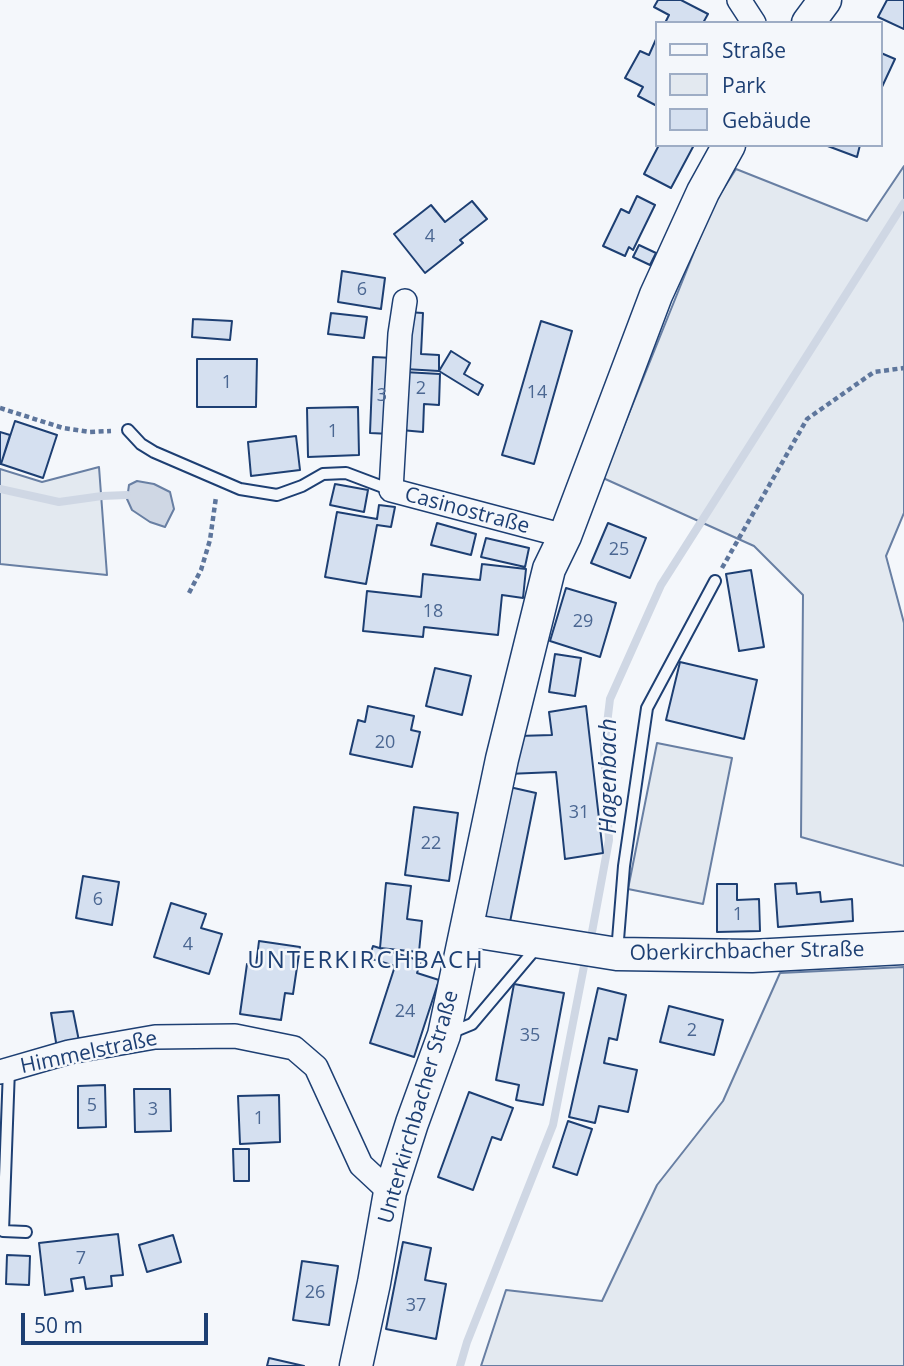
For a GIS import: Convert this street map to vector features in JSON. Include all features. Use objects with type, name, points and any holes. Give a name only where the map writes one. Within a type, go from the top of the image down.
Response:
[{"type":"street","points":[[739,0],[753,21]]},
{"type":"street","points":[[809,21],[825,0]]},
{"type":"street","name":"Unterkirchbacher Straße","points":[[356,1366],[390,1192],[444,1035],[502,759],[550,569],[656,295],[703,192],[728,147]]},
{"type":"street","name":"Casinostraße","points":[[405,302],[400,334],[391,490],[565,536]]},
{"type":"street","name":"Oberkirchbacher Straße","points":[[466,930],[617,954],[752,956],[904,948]]},
{"type":"street","name":"Himmelstraße","points":[[5,1071],[69,1052],[155,1037],[235,1036],[294,1048],[316,1067],[361,1165],[390,1192]]},
{"type":"lane","points":[[128,429],[141,444],[154,452],[240,489],[277,495],[302,486],[323,474],[346,473],[391,490]]},
{"type":"lane","points":[[617,954],[624,866],[647,708],[715,581]]},
{"type":"lane","points":[[444,1035],[472,1024],[541,942]]},
{"type":"lane","points":[[5,1071],[3,1231],[26,1232]]},
{"type":"path","points":[[715,581],[807,419],[874,372],[904,369]]},
{"type":"path","points":[[0,408],[63,428],[90,432],[128,429]]},
{"type":"path","points":[[189,593],[201,570],[210,540],[216,506],[216,479]]},
{"type":"green space","points":[[904,166],[904,513],[886,556],[904,623],[904,866],[801,837],[803,595],[754,546],[603,478],[713,205],[736,169],[867,221]]},
{"type":"green space","points":[[99,467],[107,575],[0,564],[0,469],[42,482]]},
{"type":"green space","points":[[657,743],[732,758],[703,904],[628,889]]},
{"type":"green space","points":[[904,967],[904,1366],[481,1366],[506,1290],[602,1301],[657,1185],[723,1101],[780,973]]},
{"type":"shaded area","points":[[137,481],[154,484],[170,492],[174,509],[165,527],[150,522],[132,510],[127,499],[129,485]]},
{"type":"building","points":[[658,0],[681,0],[708,14],[704,21],[666,21],[669,15],[654,7]]},
{"type":"building","points":[[887,0],[904,0],[904,29],[878,17]]},
{"type":"building","points":[[656,39],[656,105],[638,96],[643,87],[625,78],[640,51],[649,55]]},
{"type":"building","points":[[883,54],[895,59],[883,85]]},
{"type":"building","points":[[658,147],[693,147],[671,188],[644,174]]},
{"type":"building","points":[[830,147],[860,147],[857,157]]},
{"type":"building","points":[[637,196],[655,205],[633,250],[629,247],[625,256],[603,246],[621,209],[629,213]]},
{"type":"building","points":[[472,201],[487,219],[460,240],[463,243],[425,273],[394,234],[431,205],[445,222]]},
{"type":"building","points":[[639,245],[656,253],[650,265],[633,257]]},
{"type":"building","points":[[342,271],[385,278],[381,309],[338,302]]},
{"type":"building","points":[[407,312],[423,313],[421,354],[439,355],[439,371],[405,369]]},
{"type":"building","points":[[331,313],[367,317],[364,338],[328,334]]},
{"type":"building","points":[[193,319],[232,321],[230,340],[192,337]]},
{"type":"building","points":[[541,321],[572,331],[534,464],[502,455]]},
{"type":"building","points":[[451,351],[470,363],[464,374],[483,385],[478,395],[439,371]]},
{"type":"building","points":[[373,357],[394,358],[391,434],[370,433]]},
{"type":"building","points":[[197,359],[257,359],[256,407],[197,407]]},
{"type":"building","points":[[404,372],[440,374],[439,405],[424,404],[423,432],[401,430]]},
{"type":"building","points":[[358,407],[359,455],[308,457],[307,408]]},
{"type":"building","points":[[15,421],[57,435],[43,478],[1,464]]},
{"type":"building","points":[[0,432],[10,435],[1,464],[0,464]]},
{"type":"building","points":[[296,436],[300,470],[251,476],[248,442]]},
{"type":"building","points":[[335,484],[368,490],[364,512],[330,505]]},
{"type":"building","points":[[379,505],[395,507],[391,527],[377,525],[366,584],[325,577],[337,512],[377,519]]},
{"type":"building","points":[[437,523],[476,534],[471,555],[431,545]]},
{"type":"building","points":[[608,523],[646,538],[630,578],[591,563]]},
{"type":"building","points":[[486,538],[529,548],[525,567],[481,557]]},
{"type":"building","points":[[482,564],[526,569],[523,598],[502,595],[498,635],[424,627],[423,637],[363,631],[367,591],[421,597],[423,574],[480,580]]},
{"type":"building","points":[[751,570],[764,647],[739,651],[726,574]]},
{"type":"building","points":[[566,588],[616,603],[600,657],[550,641]]},
{"type":"building","points":[[555,654],[581,658],[575,696],[549,692]]},
{"type":"building","points":[[680,662],[757,680],[744,739],[666,720]]},
{"type":"building","points":[[435,668],[471,676],[462,715],[426,706]]},
{"type":"building","points":[[368,706],[414,716],[411,730],[420,732],[412,767],[350,754],[358,720],[365,722]]},
{"type":"building","points":[[586,706],[603,853],[565,859],[556,772],[507,774],[518,736],[552,735],[549,712]]},
{"type":"building","points":[[505,786],[536,793],[510,922],[479,915]]},
{"type":"building","points":[[414,807],[458,813],[449,881],[405,875]]},
{"type":"building","points":[[83,876],[119,882],[112,925],[76,918]]},
{"type":"building","points":[[386,883],[411,886],[407,919],[422,921],[419,952],[380,948]]},
{"type":"building","points":[[796,883],[797,894],[820,892],[821,902],[852,899],[853,921],[778,927],[775,884]]},
{"type":"building","points":[[717,884],[737,884],[737,900],[759,899],[760,931],[717,932]]},
{"type":"building","points":[[171,903],[206,914],[201,928],[222,934],[209,974],[154,957]]},
{"type":"building","points":[[259,941],[300,947],[293,994],[285,993],[281,1020],[240,1014],[247,964],[256,966]]},
{"type":"building","points":[[373,946],[421,961],[417,973],[439,980],[414,1057],[370,1043],[395,966],[369,958]]},
{"type":"building","points":[[514,984],[564,993],[543,1105],[516,1100],[519,1085],[496,1080]]},
{"type":"building","points":[[598,988],[626,995],[617,1040],[609,1038],[604,1063],[637,1070],[628,1112],[599,1106],[595,1123],[569,1117]]},
{"type":"building","points":[[669,1006],[723,1020],[714,1055],[660,1042]]},
{"type":"building","points":[[73,1011],[79,1041],[57,1048],[51,1013]]},
{"type":"building","points":[[105,1085],[106,1127],[78,1128],[78,1086]]},
{"type":"building","points":[[134,1089],[170,1089],[171,1131],[135,1132]]},
{"type":"building","points":[[469,1092],[513,1108],[501,1140],[492,1137],[473,1190],[438,1177]]},
{"type":"building","points":[[279,1095],[280,1142],[240,1144],[238,1096]]},
{"type":"building","points":[[568,1121],[592,1129],[577,1175],[553,1167]]},
{"type":"building","points":[[233,1149],[249,1149],[249,1181],[234,1181]]},
{"type":"building","points":[[118,1234],[123,1275],[111,1276],[112,1286],[86,1289],[84,1277],[71,1279],[73,1291],[45,1295],[39,1243]]},
{"type":"building","points":[[173,1235],[181,1262],[147,1272],[139,1245]]},
{"type":"building","points":[[403,1242],[431,1248],[425,1280],[446,1284],[436,1339],[386,1329]]},
{"type":"building","points":[[7,1255],[30,1256],[29,1285],[6,1284]]},
{"type":"building","points":[[302,1261],[338,1266],[329,1325],[293,1320]]},
{"type":"building","points":[[269,1358],[304,1366],[267,1366]]},
{"type":"waterway","name":"Hagenbach","points":[[590,943],[609,840],[604,749],[610,699],[661,585],[904,203]]},
{"type":"waterway","points":[[0,489],[59,502],[127,495]]},
{"type":"waterway","name":"Hagenbach","points":[[460,1366],[467,1342],[553,1125],[586,956]]},
{"type":"district","name":"UNTERKIRCHBACH","points":[[366,961]]}]
